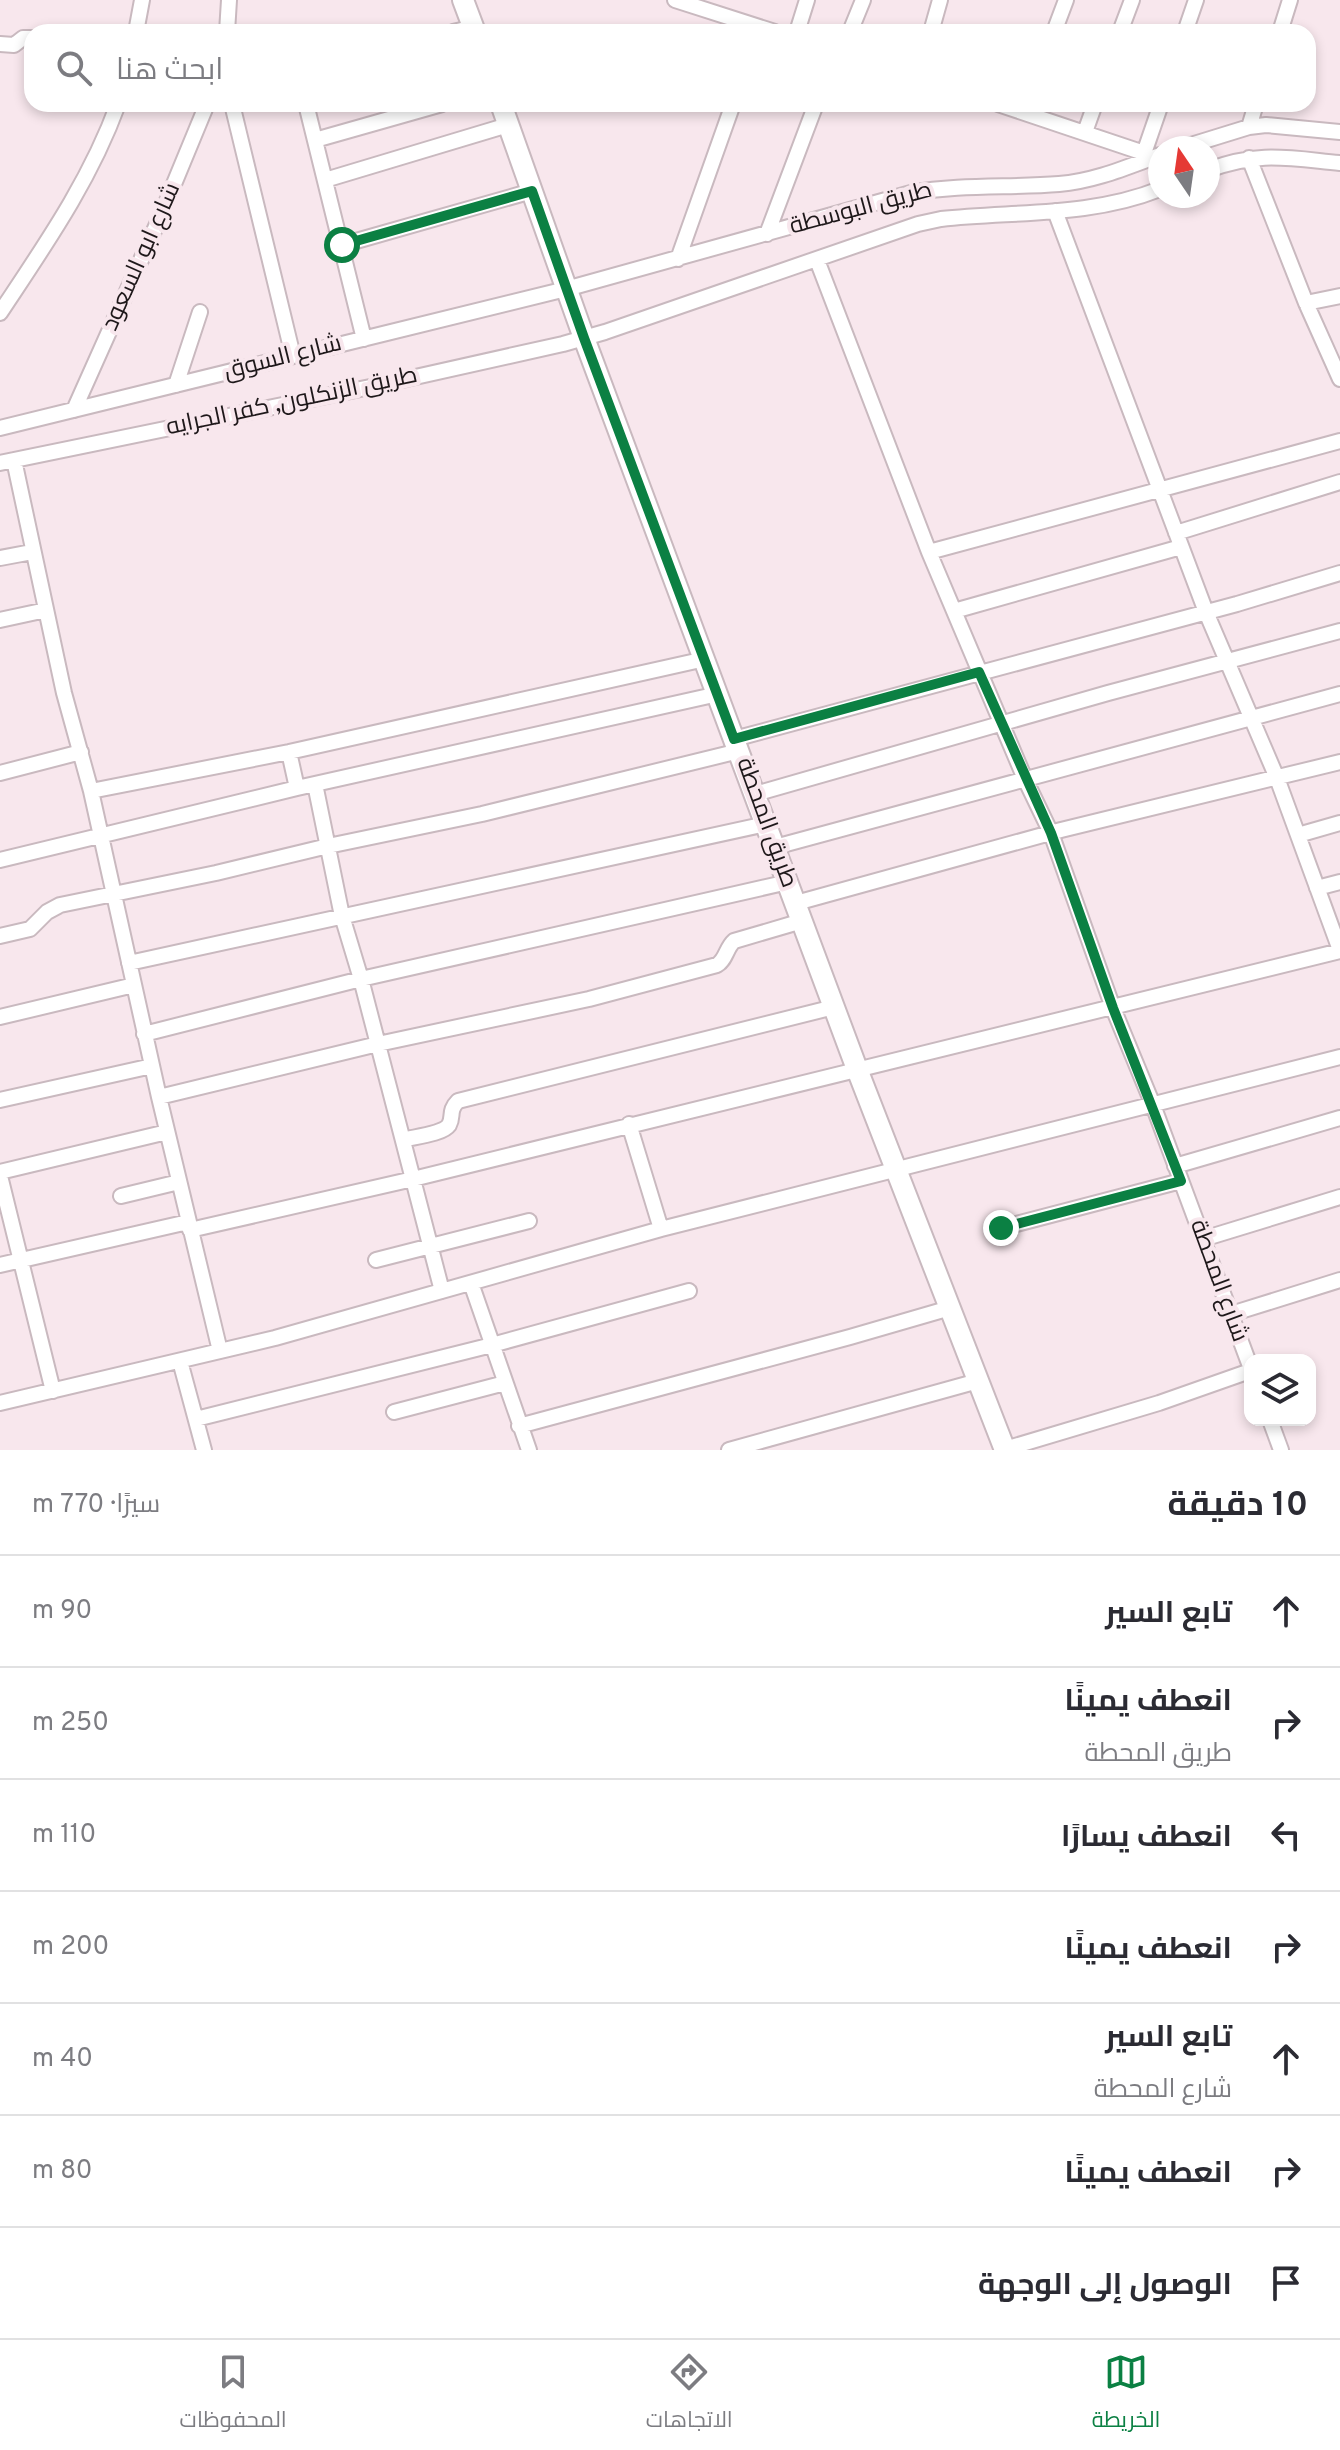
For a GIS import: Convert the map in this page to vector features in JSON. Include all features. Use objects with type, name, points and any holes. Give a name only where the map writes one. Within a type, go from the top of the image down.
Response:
[{"type":"street","points":[[138,24],[142,0]]},
{"type":"street","points":[[228,24],[229,0]]},
{"type":"street","points":[[463,0],[472,24]]},
{"type":"street","points":[[675,0],[742,24]]},
{"type":"street","points":[[800,24],[807,0]]},
{"type":"street","points":[[853,24],[863,0]]},
{"type":"street","points":[[933,24],[940,0]]},
{"type":"street","points":[[1057,24],[1066,0]]},
{"type":"street","points":[[1123,24],[1132,0]]},
{"type":"street","points":[[1188,24],[1196,0]]},
{"type":"street","points":[[1282,24],[1290,0]]},
{"type":"street","points":[[0,44],[16,45],[24,38]]},
{"type":"street","points":[[0,313],[73,203],[92,169],[115,112]]},
{"type":"street","name":"شارع ابو السعود","points":[[74,410],[204,112]]},
{"type":"street","points":[[234,112],[293,356]]},
{"type":"street","points":[[308,112],[364,339]]},
{"type":"street","points":[[315,140],[414,112]]},
{"type":"street","name":"طريق المحطة","points":[[504,112],[575,313],[857,1069],[1005,1449]]},
{"type":"street","points":[[678,259],[730,112]]},
{"type":"street","points":[[767,234],[813,112]]},
{"type":"street","points":[[1035,112],[1143,157],[1158,112]]},
{"type":"street","points":[[1085,132],[1092,112]]},
{"type":"street","points":[[1249,127],[1254,112]]},
{"type":"street","points":[[325,180],[508,125]]},
{"type":"street","points":[[1220,136],[1266,125],[1340,132]]},
{"type":"street","name":"طريق البوسطة","points":[[575,313],[678,259],[911,193],[960,186],[1059,184],[1101,176],[1148,156]]},
{"type":"street","points":[[1220,166],[1265,156],[1340,163]]},
{"type":"street","points":[[1249,158],[1306,303],[1340,379]]},
{"type":"street","points":[[342,245],[532,191]]},
{"type":"street","name":"طريق البوسطة","points":[[575,313],[817,260],[918,224],[941,219],[1055,211],[1114,203],[1148,193]]},
{"type":"street","points":[[0,1265],[413,1179],[1340,950],[1277,778],[1178,540],[1055,211]]},
{"type":"street","name":"شارع المحطة","points":[[817,260],[929,552],[1051,833],[1113,1008],[1153,1105],[1245,1354]]},
{"type":"street","points":[[1306,303],[1340,296]]},
{"type":"street","points":[[176,385],[200,312]]},
{"type":"street","name":"شارع السوق","points":[[0,428],[364,339],[575,313]]},
{"type":"street","name":"طريق الزنكلون, كفر الجرايه","points":[[7,462],[375,386],[575,313]]},
{"type":"street","points":[[929,552],[1340,441]]},
{"type":"street","points":[[7,462],[91,791],[144,1034],[220,1351]]},
{"type":"street","points":[[954,611],[1178,540],[1340,482]]},
{"type":"street","points":[[0,558],[32,552]]},
{"type":"street","points":[[0,936],[30,929],[47,912],[60,905],[482,814],[737,745],[979,672],[1340,573]]},
{"type":"street","points":[[0,620],[46,610]]},
{"type":"street","points":[[755,794],[1340,631]]},
{"type":"street","points":[[91,791],[289,752],[705,659]]},
{"type":"street","points":[[0,860],[297,788],[718,694]]},
{"type":"street","points":[[775,847],[1340,694]]},
{"type":"street","points":[[0,773],[81,752]]},
{"type":"street","points":[[289,752],[297,788]]},
{"type":"street","points":[[159,1097],[378,1044],[589,999],[717,965],[723,961],[734,941],[799,912],[1051,833],[1340,762]]},
{"type":"street","points":[[315,784],[342,916],[442,1291]]},
{"type":"street","points":[[1298,835],[1340,823]]},
{"type":"street","points":[[129,963],[766,824]]},
{"type":"street","points":[[144,1034],[361,979],[788,882]]},
{"type":"street","points":[[1317,888],[1340,882]]},
{"type":"street","points":[[0,1017],[134,985]]},
{"type":"street","points":[[403,1140],[444,1130],[450,1122],[451,1109],[458,1101],[834,1007]]},
{"type":"street","points":[[0,1403],[275,1338],[661,1229],[1340,1057]]},
{"type":"street","points":[[0,1100],[152,1066]]},
{"type":"street","points":[[1175,1166],[1340,1118]]},
{"type":"street","points":[[629,1124],[661,1229]]},
{"type":"street","points":[[53,1391],[0,1178],[167,1132]]},
{"type":"street","points":[[1001,1228],[1181,1181]]},
{"type":"street","points":[[121,1196],[179,1182]]},
{"type":"street","points":[[1203,1239],[1340,1197]]},
{"type":"street","points":[[376,1260],[529,1221]]},
{"type":"street","points":[[1231,1314],[1340,1280]]},
{"type":"street","points":[[471,1283],[527,1450]]},
{"type":"street","points":[[196,1419],[492,1345],[689,1291]]},
{"type":"street","points":[[519,1426],[950,1308]]},
{"type":"street","points":[[180,1361],[204,1450]]},
{"type":"street","points":[[1005,1449],[1159,1403],[1244,1370]]},
{"type":"street","points":[[729,1450],[978,1381]]},
{"type":"street","points":[[394,1412],[505,1383]]},
{"type":"street","points":[[1272,1426],[1281,1450]]},
{"type":"route","points":[[342,245],[532,191],[734,739],[979,672],[1051,833],[1113,1008],[1181,1181],[1001,1228]]}]
